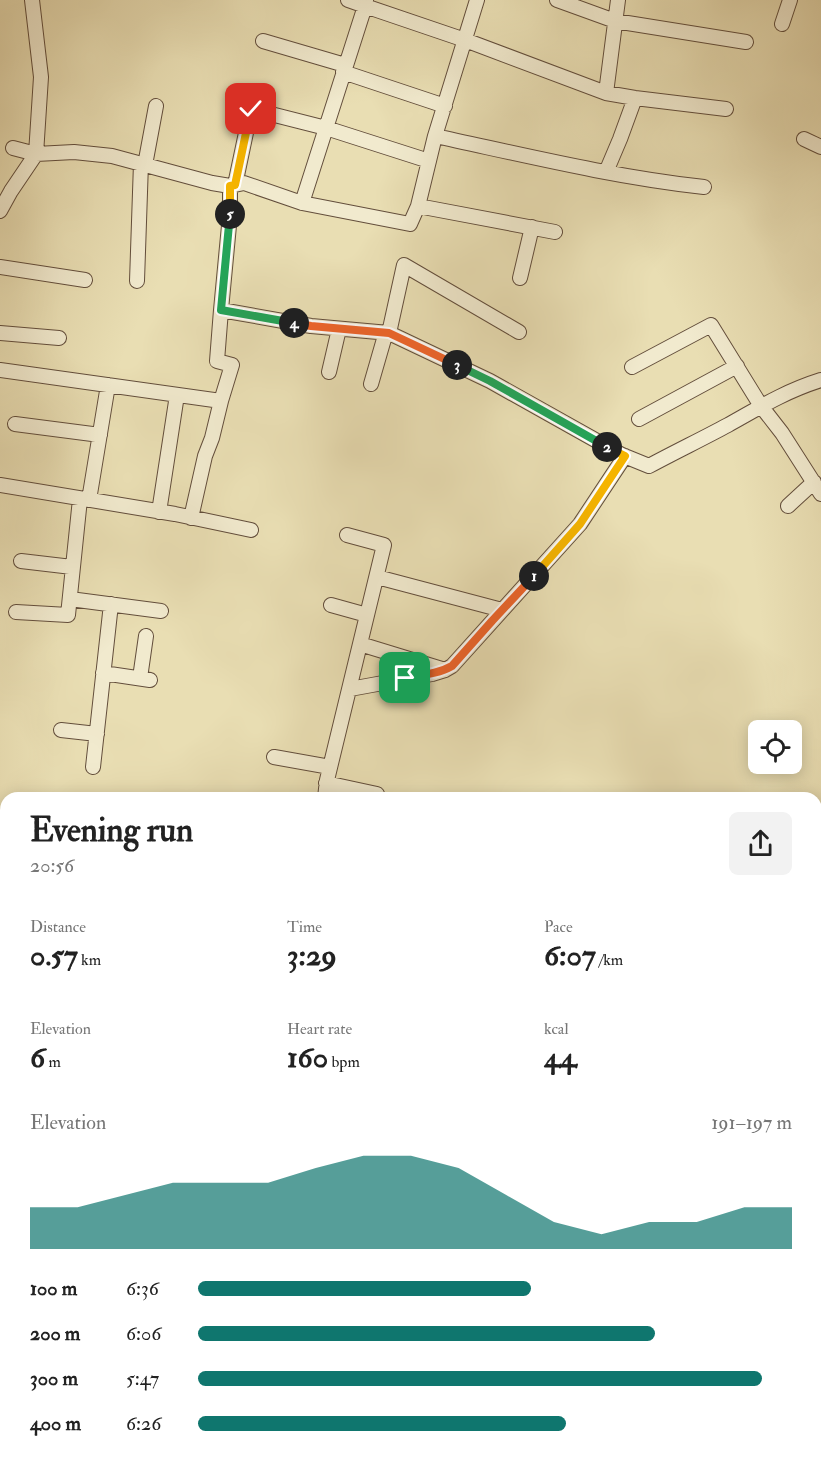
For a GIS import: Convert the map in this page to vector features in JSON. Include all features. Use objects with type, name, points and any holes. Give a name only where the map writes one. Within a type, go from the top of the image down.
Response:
[{"type":"street","points":[[0,211],[11,190],[36,154],[41,77],[32,0]]},
{"type":"street","points":[[348,0],[365,3],[606,93],[726,109]]},
{"type":"street","points":[[13,148],[36,154],[74,152],[112,156],[212,183],[232,185],[244,183],[302,203],[410,224],[418,206],[435,136],[477,0]]},
{"type":"street","points":[[557,0],[615,21],[746,42]]},
{"type":"street","points":[[606,93],[618,0]]},
{"type":"street","points":[[782,24],[789,0]]},
{"type":"street","points":[[302,203],[365,3]]},
{"type":"street","points":[[263,41],[445,106]]},
{"type":"street","points":[[606,172],[635,98]]},
{"type":"street","points":[[136,281],[143,164],[156,106]]},
{"type":"street","points":[[191,518],[205,456],[232,365],[217,361],[232,185],[251,109],[326,128],[429,161]]},
{"type":"street","points":[[435,136],[606,172],[704,187]]},
{"type":"street","points":[[804,139],[821,147]]},
{"type":"street","points":[[418,206],[555,232]]},
{"type":"street","points":[[520,278],[532,228]]},
{"type":"street","points":[[371,384],[388,333],[404,265],[519,332]]},
{"type":"street","points":[[0,267],[85,280]]},
{"type":"street","points":[[221,310],[311,326],[388,333],[490,381],[625,456],[649,466],[775,398],[802,386],[820,383]]},
{"type":"street","points":[[632,367],[711,325],[761,406],[782,433],[818,488],[788,506]]},
{"type":"street","points":[[329,372],[339,329]]},
{"type":"street","points":[[0,333],[59,338]]},
{"type":"street","points":[[639,419],[737,366]]},
{"type":"street","points":[[0,370],[221,401]]},
{"type":"street","points":[[16,612],[68,615],[72,567],[108,386]]},
{"type":"street","points":[[159,512],[177,395]]},
{"type":"street","points":[[15,424],[100,435]]},
{"type":"street","points":[[350,689],[432,674],[452,666],[580,524],[625,456]]},
{"type":"street","points":[[0,485],[251,530]]},
{"type":"street","points":[[325,792],[384,545],[347,535]]},
{"type":"street","points":[[21,561],[72,567]]},
{"type":"street","points":[[377,577],[502,610]]},
{"type":"street","points":[[70,599],[161,611]]},
{"type":"street","points":[[93,767],[111,604]]},
{"type":"street","points":[[331,605],[367,615]]},
{"type":"street","points":[[103,673],[145,679],[146,636]]},
{"type":"street","points":[[360,644],[445,670]]},
{"type":"street","points":[[61,730],[97,734]]},
{"type":"street","points":[[274,757],[330,767]]},
{"type":"street","points":[[326,783],[368,792]]},
{"type":"route","points":[[251,109],[235,185],[230,186],[230,215],[221,310],[311,326],[389,333],[490,381],[625,456],[580,524],[452,666],[432,674],[405,678]]}]
